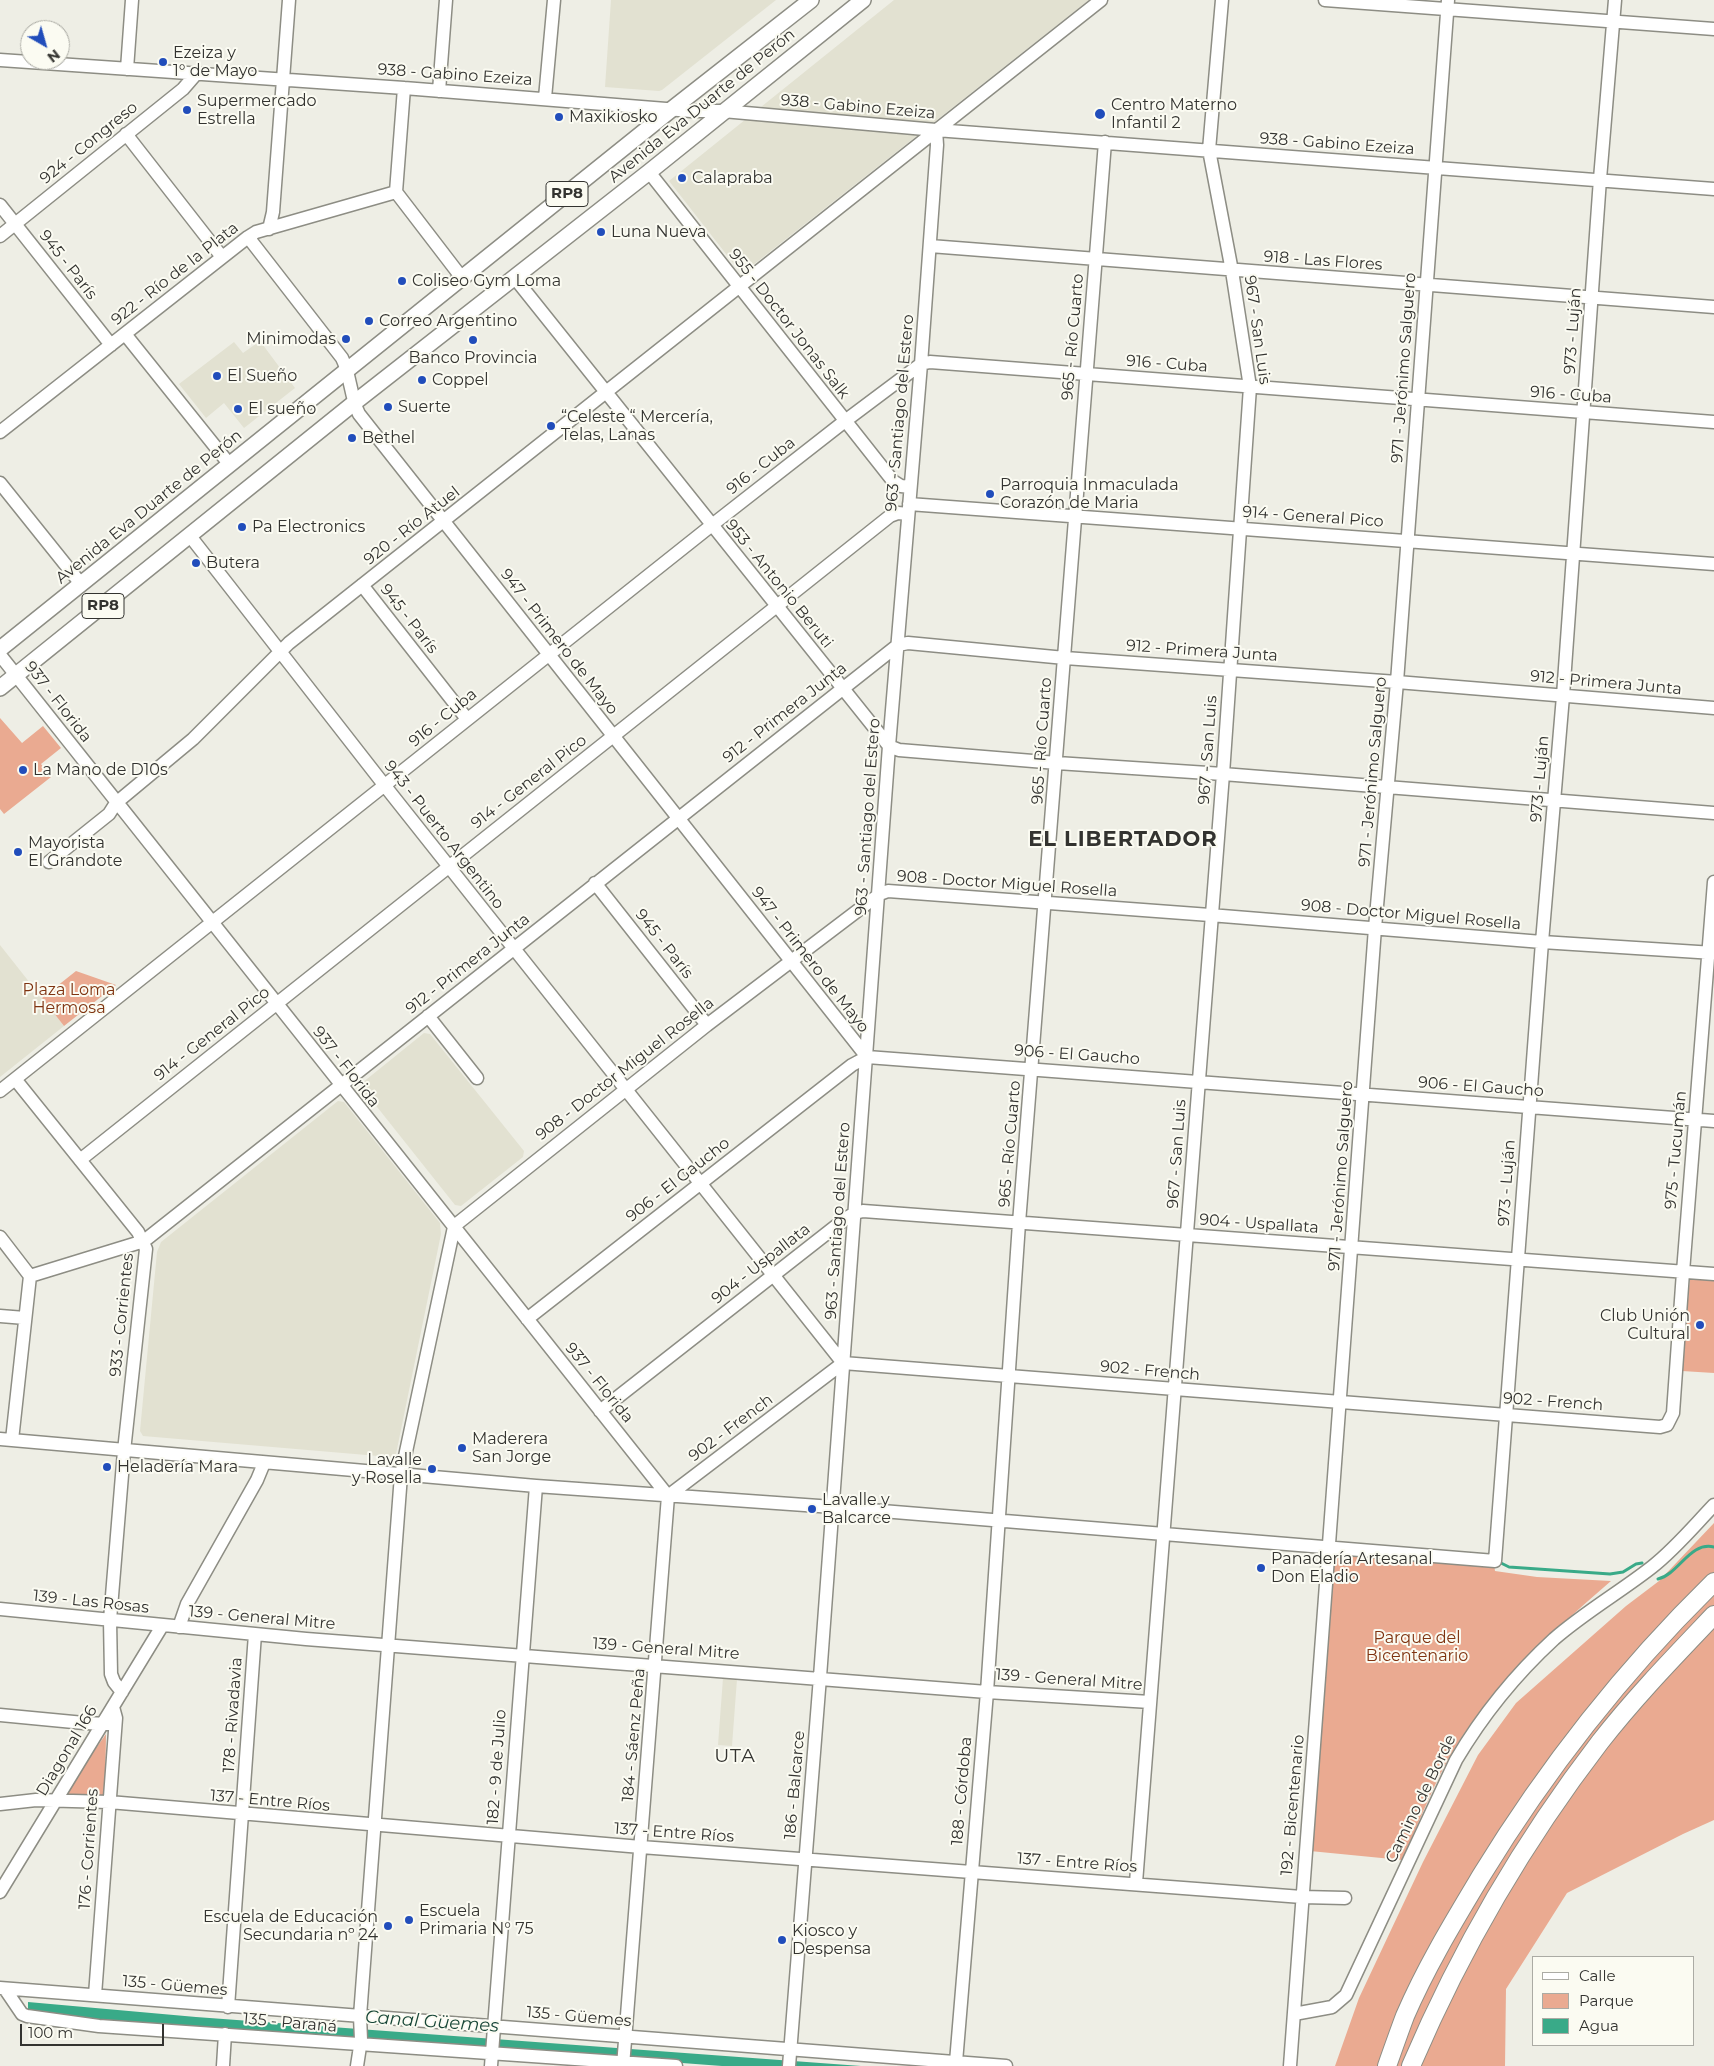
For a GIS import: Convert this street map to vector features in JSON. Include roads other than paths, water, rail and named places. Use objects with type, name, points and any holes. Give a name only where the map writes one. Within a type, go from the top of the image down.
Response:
[{"type":"highway","points":[[1387,2066],[1406,2016],[1429,1967],[1452,1925],[1530,1798],[1559,1758],[1618,1685],[1714,1582]]},
{"type":"highway","points":[[1411,2066],[1433,2014],[1455,1970],[1541,1825],[1580,1769],[1623,1714],[1714,1615]]},
{"type":"main road","name":"Avenida Eva Duarte de Perón","points":[[0,648],[672,109],[811,0]]},
{"type":"main road","name":"Avenida Eva Duarte de Perón","points":[[0,688],[354,403],[649,172],[864,0]]},
{"type":"street","points":[[126,69],[132,0]]},
{"type":"street","points":[[268,229],[273,212],[289,0]]},
{"type":"street","points":[[440,91],[446,0]]},
{"type":"street","points":[[545,98],[554,0]]},
{"type":"street","name":"920 - Río Atuel","points":[[49,862],[109,814],[116,803],[193,739],[280,651],[1101,0]]},
{"type":"street","name":"967 - San Luis","points":[[1136,1883],[1199,1081],[1210,915],[1223,774],[1250,387],[1232,271],[1209,150],[1222,0]]},
{"type":"street","points":[[1325,0],[1448,4],[1614,22],[1714,29]]},
{"type":"street","name":"973 - Luján","points":[[1329,1546],[1495,1561],[1615,0]]},
{"type":"street","name":"971 - Jerónimo Salguero","points":[[1329,1546],[1448,4]]},
{"type":"street","name":"938 - Gabino Ezeiza","points":[[0,60],[545,98],[672,109],[723,111],[936,130],[1714,189]]},
{"type":"street","name":"924 - Congreso","points":[[0,236],[184,89],[196,74]]},
{"type":"street","points":[[404,88],[396,192],[462,278]]},
{"type":"street","name":"963 - Santiago del Estero","points":[[833,1507],[866,1056],[880,894],[889,746],[930,246],[937,144],[936,130]]},
{"type":"street","points":[[126,134],[222,257]]},
{"type":"street","name":"965 - Río Cuarto","points":[[998,1522],[1019,1223],[1105,142]]},
{"type":"street","name":"955 - Doctor Jonas Salk","points":[[649,172],[893,481],[901,486],[910,487]]},
{"type":"street","name":"922 - Río de la Plata","points":[[0,432],[248,237],[268,229],[396,192]]},
{"type":"street","name":"945 - París","points":[[0,204],[110,345]]},
{"type":"street","name":"947 - Primero de Mayo","points":[[248,237],[342,358],[348,370],[358,414],[866,1056]]},
{"type":"street","name":"918 - Las Flores","points":[[930,246],[1232,271],[1592,296],[1714,307]]},
{"type":"street","name":"953 - Antonio Beruti","points":[[514,277],[889,746]]},
{"type":"street","points":[[125,334],[230,465]]},
{"type":"street","name":"916 - Cuba","points":[[0,1091],[467,719],[845,421],[921,364],[930,362],[1714,422]]},
{"type":"street","points":[[0,483],[81,584]]},
{"type":"street","name":"914 - General Pico","points":[[80,1160],[890,516],[908,509],[1075,515],[1714,564]]},
{"type":"street","name":"943 - Puerto Argentino","points":[[190,536],[385,786],[843,1363]]},
{"type":"street","name":"945 - París","points":[[362,586],[467,719]]},
{"type":"street","name":"912 - Primera Junta","points":[[30,1276],[145,1245],[340,1086],[898,645],[908,643],[1065,658],[1230,669],[1714,708]]},
{"type":"street","name":"937 - Florida","points":[[0,656],[340,1086],[668,1496]]},
{"type":"street","points":[[889,746],[899,750],[1057,764],[1223,774],[1714,813]]},
{"type":"street","name":"975 - Tucumán","points":[[1671,1420],[1674,1412],[1682,1272],[1711,953],[1714,882]]},
{"type":"street","name":"945 - París","points":[[596,883],[707,1025]]},
{"type":"street","name":"908 - Doctor Miguel Rosella","points":[[454,1227],[790,960],[880,894],[888,891],[1542,942],[1711,953]]},
{"type":"street","points":[[428,1016],[477,1078]]},
{"type":"street","name":"906 - El Gaucho","points":[[527,1319],[700,1182],[866,1056],[1714,1122]]},
{"type":"street","name":"933 - Corrientes","points":[[15,1079],[145,1245],[124,1450]]},
{"type":"street","name":"904 - Uspallata","points":[[600,1411],[773,1274],[854,1213],[869,1210],[1019,1223],[1714,1274]]},
{"type":"street","points":[[357,2066],[401,1475],[454,1227]]},
{"type":"street","points":[[0,1236],[30,1276],[6,1440],[264,1464],[536,1486],[833,1507],[1163,1535],[1329,1546]]},
{"type":"street","points":[[0,1316],[25,1318]]},
{"type":"street","name":"902 - French","points":[[668,1496],[843,1363],[1660,1427],[1667,1425],[1671,1420]]},
{"type":"street","points":[[122,1692],[114,1682],[111,1674],[110,1620],[124,1450]]},
{"type":"street","points":[[179,1627],[187,1604],[257,1480],[264,1464]]},
{"type":"street","name":"182 - 9 de Julio","points":[[492,2057],[536,1486]]},
{"type":"street","name":"184 - Sáenz Peña","points":[[625,2053],[668,1496]]},
{"type":"street","name":"Camino de Borde","points":[[1294,2014],[1325,2010],[1341,2001],[1346,1995],[1456,1760],[1488,1712],[1531,1661],[1578,1619],[1652,1566],[1714,1505]]},
{"type":"street","name":"186 - Balcarce","points":[[790,2057],[833,1507]]},
{"type":"street","name":"188 - Córdoba","points":[[956,2062],[987,1692],[998,1522]]},
{"type":"street","name":"192 - Bicentenario","points":[[1290,2066],[1329,1546]]},
{"type":"street","name":"139 - Las Rosas","points":[[0,1609],[179,1627]]},
{"type":"street","name":"Diagonal 166","points":[[0,1892],[56,1801],[109,1724],[113,1707],[162,1626]]},
{"type":"street","name":"139 - General Mitre","points":[[179,1627],[388,1645],[820,1677],[987,1692],[1150,1702]]},
{"type":"street","name":"178 - Rivadavia","points":[[228,2007],[255,1634]]},
{"type":"street","points":[[0,1715],[109,1724]]},
{"type":"street","name":"176 - Corrientes","points":[[95,1995],[109,1802],[109,1724]]},
{"type":"street","name":"137 - Entre Ríos","points":[[0,1804],[36,1800],[109,1802],[242,1815],[806,1860],[1345,1898]]},
{"type":"street","name":"135 - Güemes","points":[[3,1988],[360,2020],[495,2029],[625,2053],[956,2062],[1006,2066]]},
{"type":"street","name":"135 - Paraná","points":[[3,1988],[22,2014],[27,2016],[99,2026],[360,2042],[492,2057],[625,2053],[676,2066]]},
{"type":"street","points":[[223,2066],[225,2034]]},
{"type":"water","name":"Canal Güemes","points":[[28,2002],[196,2017],[861,2066],[722,2066],[71,2017],[28,2010]]},
{"type":"waterway","points":[[1658,1579],[1672,1571],[1691,1553],[1706,1546],[1714,1547]]},
{"type":"waterway","points":[[1501,1563],[1509,1567],[1610,1574],[1623,1572],[1636,1564],[1642,1563]]},
{"type":"place","name":"Ezeiza y 1° de Mayo","points":[[163,62]]},
{"type":"place","name":"Supermercado Estrella","points":[[187,110]]},
{"type":"place","name":"Centro Materno Infantil 2","points":[[1100,114]]},
{"type":"place","name":"Maxikiosko","points":[[559,117]]},
{"type":"place","name":"Calapraba","points":[[682,178]]},
{"type":"place","name":"Luna Nueva","points":[[601,232]]},
{"type":"place","name":"Coliseo Gym Loma","points":[[402,281]]},
{"type":"place","name":"Correo Argentino","points":[[369,321]]},
{"type":"place","name":"Minimodas","points":[[346,339]]},
{"type":"place","name":"Banco Provincia","points":[[473,340]]},
{"type":"place","name":"El Sueño","points":[[217,376]]},
{"type":"place","name":"Coppel","points":[[422,380]]},
{"type":"place","name":"Suerte","points":[[388,407]]},
{"type":"place","name":"El sueño","points":[[238,409]]},
{"type":"place","name":"“Celeste “ Mercería, Telas, Lanas","points":[[551,426]]},
{"type":"place","name":"Bethel","points":[[352,438]]},
{"type":"place","name":"Parroquia Inmaculada Corazón de Maria","points":[[990,494]]},
{"type":"place","name":"Pa Electronics","points":[[242,527]]},
{"type":"place","name":"Butera","points":[[196,563]]},
{"type":"place","name":"La Mano de D10s","points":[[23,770]]},
{"type":"place","name":"Mayorista El Grandote","points":[[18,852]]},
{"type":"place","name":"Club Unión Cultural","points":[[1700,1325]]},
{"type":"place","name":"Maderera San Jorge","points":[[462,1448]]},
{"type":"place","name":"Heladería Mara","points":[[107,1467]]},
{"type":"place","name":"Lavalle y Rosella","points":[[432,1469]]},
{"type":"place","name":"Lavalle y Balcarce","points":[[812,1509]]},
{"type":"place","name":"Panadería Artesanal Don Eladio","points":[[1261,1568]]},
{"type":"place","name":"Escuela Primaria N° 75","points":[[409,1920]]},
{"type":"place","name":"Escuela de Educación Secundaria nº 24","points":[[388,1926]]},
{"type":"place","name":"Kiosco y Despensa","points":[[782,1940]]},
{"type":"district","name":"EL LIBERTADOR","points":[[1123,840]]},
{"type":"district","name":"UTA","points":[[735,1756]]},
{"type":"park label","name":"Plaza Loma Hermosa","points":[[69,999]]},
{"type":"park label","name":"Parque del Bicentenario","points":[[1417,1647]]}]
